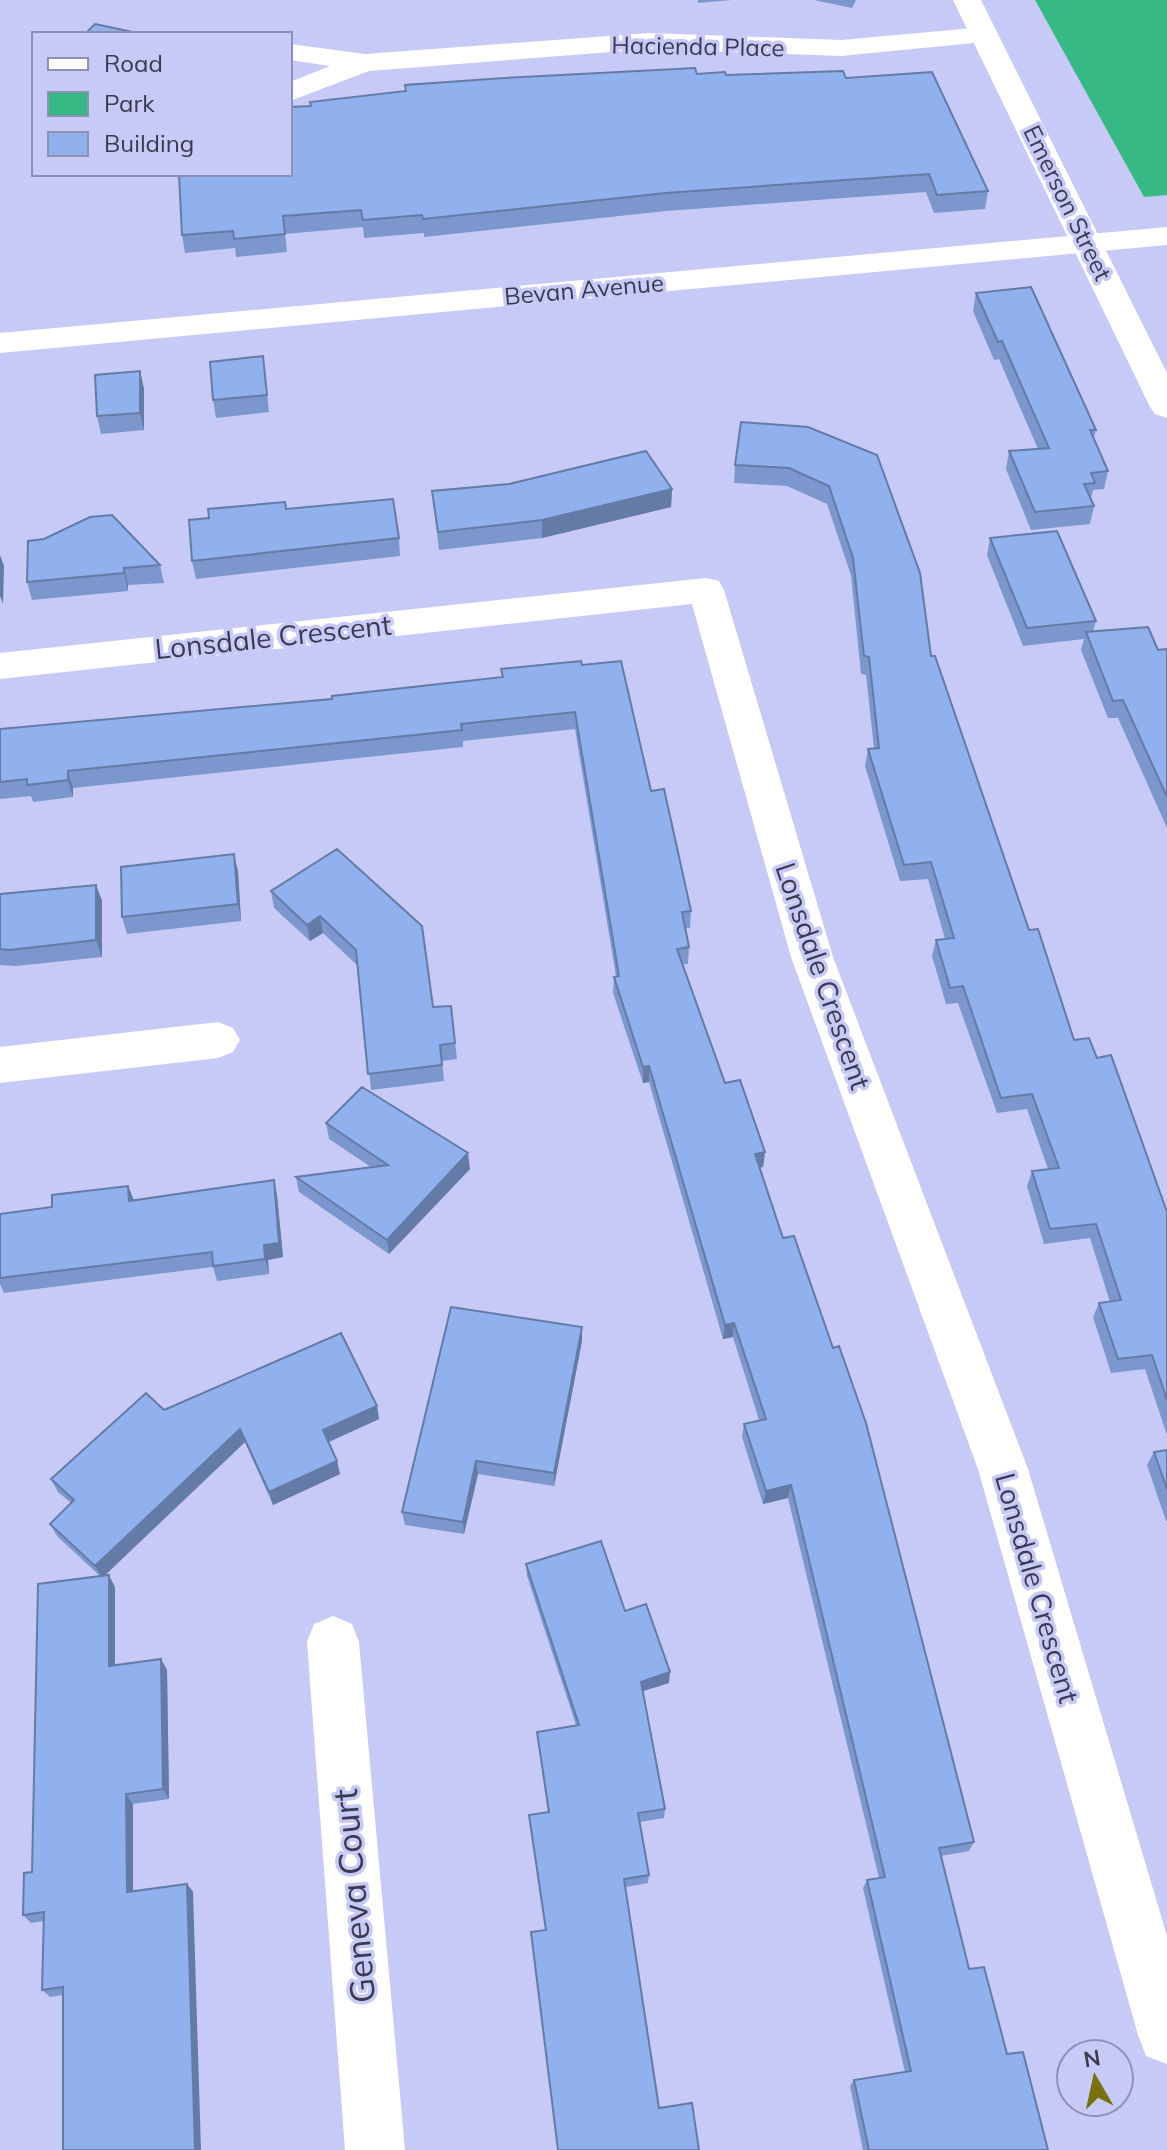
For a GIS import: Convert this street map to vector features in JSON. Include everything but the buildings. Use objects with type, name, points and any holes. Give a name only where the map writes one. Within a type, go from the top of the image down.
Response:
[{"type":"street","name":"Emerson Street","points":[[967,0],[1167,407]]},
{"type":"street","name":"Hacienda Place","points":[[365,63],[649,41],[777,49],[841,48],[984,35]]},
{"type":"street","points":[[292,52],[365,63]]},
{"type":"street","points":[[292,91],[365,63]]},
{"type":"street","name":"Bevan Avenue","points":[[0,343],[1167,236]]},
{"type":"street","name":"Lonsdale Crescent","points":[[0,666],[706,590],[812,957],[1003,1469],[1167,2035]]},
{"type":"street","points":[[0,1065],[218,1040]]},
{"type":"street","name":"Geneva Court","points":[[333,1642],[375,2150]]},
{"type":"green space","points":[[1035,0],[1167,0],[1167,195],[1144,197]]}]
